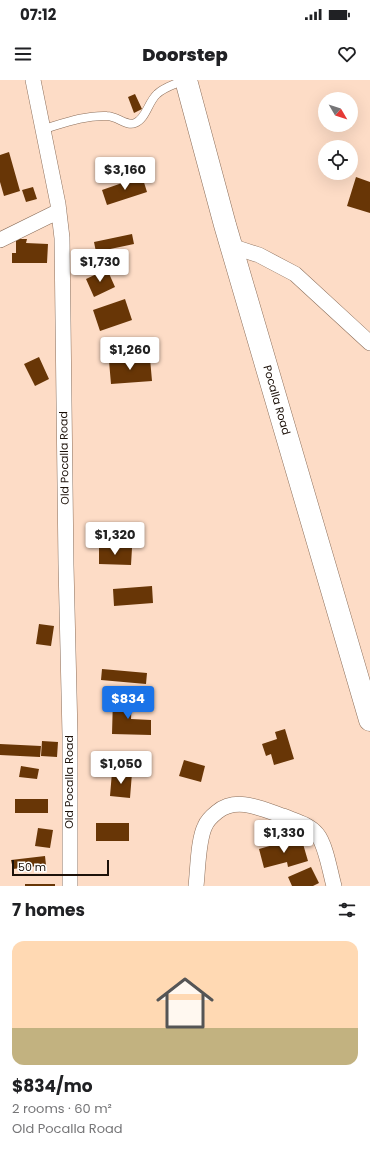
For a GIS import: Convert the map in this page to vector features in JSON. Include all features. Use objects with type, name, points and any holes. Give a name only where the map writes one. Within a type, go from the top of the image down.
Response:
[{"type":"main road","name":"Pocalla Road","points":[[185,80],[231,246],[370,720]]},
{"type":"street","name":"Old Pocalla Road","points":[[33,80],[44,129],[59,211],[62,238],[66,565],[70,735],[70,886]]},
{"type":"street","points":[[0,240],[59,211]]},
{"type":"street","points":[[231,246],[259,255],[295,274],[370,343]]},
{"type":"street","points":[[196,886],[202,835],[205,826],[222,808],[233,804],[244,804],[266,810],[310,828],[318,835],[322,843],[334,886]]},
{"type":"lane","points":[[44,129],[93,116],[108,116],[117,118],[126,124],[135,123],[141,119],[148,106],[158,93],[185,80]]},
{"type":"building","points":[[135,94],[142,109],[134,113],[128,97]]},
{"type":"building","points":[[9,152],[20,191],[4,196],[0,182],[0,155]]},
{"type":"building","points":[[142,176],[147,192],[107,205],[102,190]]},
{"type":"building","points":[[358,178],[370,182],[370,213],[347,206],[355,180],[358,180]]},
{"type":"building","points":[[33,187],[37,199],[26,202],[22,190]]},
{"type":"building","points":[[132,234],[134,244],[96,252],[94,242]]},
{"type":"building","points":[[16,239],[27,239],[26,243],[48,244],[47,263],[12,263],[12,253],[16,253]]},
{"type":"building","points":[[107,269],[115,287],[94,297],[86,279]]},
{"type":"building","points":[[125,299],[132,320],[100,331],[93,310]]},
{"type":"building","points":[[39,357],[49,379],[35,386],[24,364]]},
{"type":"building","points":[[150,358],[152,381],[111,384],[109,361]]},
{"type":"building","points":[[99,547],[132,548],[131,565],[99,564]]},
{"type":"building","points":[[152,586],[153,603],[114,606],[113,589]]},
{"type":"building","points":[[39,624],[54,626],[51,646],[36,644]]},
{"type":"building","points":[[102,669],[147,673],[146,684],[101,680]]},
{"type":"building","points":[[113,698],[132,698],[131,719],[151,720],[151,735],[112,734]]},
{"type":"building","points":[[285,729],[294,759],[274,765],[271,754],[266,756],[262,744],[277,739],[275,732]]},
{"type":"building","points":[[42,741],[58,742],[57,757],[41,756]]},
{"type":"building","points":[[0,744],[41,746],[40,757],[0,755]]},
{"type":"building","points":[[184,760],[205,766],[201,782],[179,776]]},
{"type":"building","points":[[21,766],[39,769],[37,779],[19,777]]},
{"type":"building","points":[[112,772],[132,773],[130,798],[110,796]]},
{"type":"building","points":[[15,799],[48,799],[48,813],[15,813]]},
{"type":"building","points":[[96,823],[129,823],[129,841],[96,841]]},
{"type":"building","points":[[38,828],[53,830],[50,848],[35,846]]},
{"type":"building","points":[[301,837],[308,861],[288,867],[287,862],[264,868],[259,849]]},
{"type":"building","points":[[45,856],[46,865],[13,869],[11,860]]},
{"type":"building","points":[[311,867],[319,883],[313,886],[292,886],[288,877]]},
{"type":"building","points":[[25,884],[55,884],[55,886],[25,886]]}]
